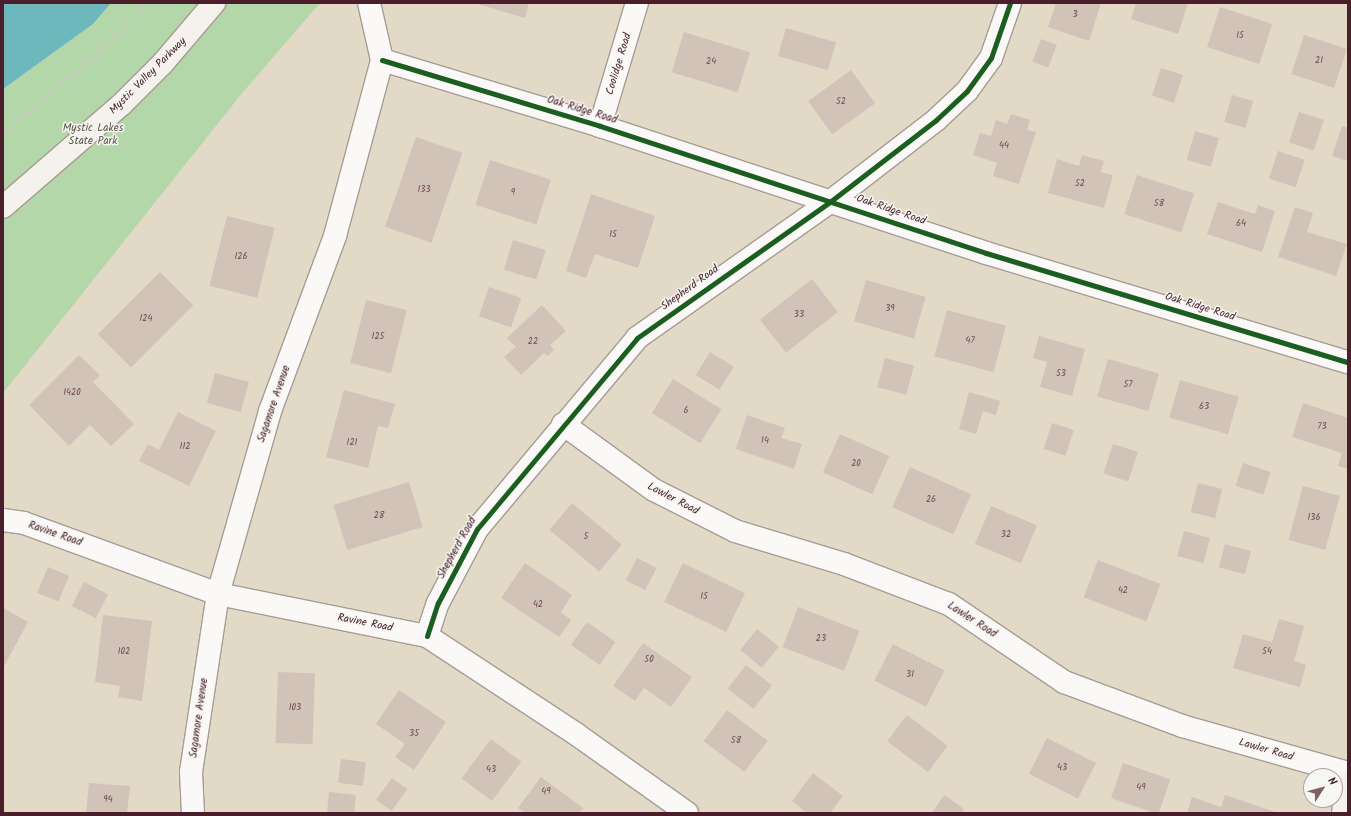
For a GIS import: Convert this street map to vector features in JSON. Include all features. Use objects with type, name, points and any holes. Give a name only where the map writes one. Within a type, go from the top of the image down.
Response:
[{"type":"main road","name":"Mystic Valley Parkway","points":[[3,207],[122,104],[163,64],[214,3]]},
{"type":"main road","points":[[1343,813],[1348,782]]},
{"type":"street","name":"Sagamore Avenue","points":[[192,813],[191,772],[218,594],[270,411],[335,236],[382,60],[369,3]]},
{"type":"street","name":"Coolidge Road","points":[[600,126],[637,3]]},
{"type":"street","name":"Shepherd Road","points":[[427,636],[438,603],[477,529],[563,424],[637,338],[831,200],[936,120],[967,91],[991,58],[1010,3]]},
{"type":"street","name":"Oak Ridge Road","points":[[382,60],[600,126],[831,200],[986,253],[1348,362]]},
{"type":"street","name":"Lawler Road","points":[[563,424],[654,490],[735,531],[844,564],[949,604],[1064,682],[1182,726],[1348,773]]},
{"type":"street","name":"Ravine Road","points":[[3,520],[24,523],[218,594],[427,636],[576,734],[687,813]]},
{"type":"path","points":[[3,133],[82,67],[147,3]]},
{"type":"green space","name":"Mystic Lakes State Park","points":[[111,3],[320,3],[243,92],[3,393],[3,89],[93,24]]},
{"type":"water","points":[[3,3],[111,3],[93,24],[3,89]]},
{"type":"building","points":[[474,3],[529,3],[525,18]]},
{"type":"building","points":[[1056,3],[1101,3],[1089,41],[1048,27]]},
{"type":"building","points":[[1136,3],[1188,3],[1178,34],[1131,19]]},
{"type":"building","points":[[1220,7],[1272,24],[1259,64],[1207,47]]},
{"type":"building","points":[[786,28],[836,42],[828,70],[778,56]]},
{"type":"building","points":[[684,32],[750,52],[738,92],[672,72]]},
{"type":"building","points":[[1304,35],[1347,49],[1334,88],[1291,74]]},
{"type":"building","points":[[1041,39],[1057,45],[1048,67],[1032,61]]},
{"type":"building","points":[[1161,68],[1183,75],[1174,103],[1152,96]]},
{"type":"building","points":[[851,70],[875,103],[832,134],[808,101]]},
{"type":"building","points":[[1232,95],[1253,101],[1245,128],[1224,122]]},
{"type":"building","points":[[1299,112],[1324,120],[1314,150],[1289,142]]},
{"type":"building","points":[[1011,114],[1030,120],[1027,130],[1036,132],[1019,184],[993,176],[997,163],[973,155],[980,133],[991,136],[996,120],[1007,124]]},
{"type":"building","points":[[1342,126],[1348,128],[1348,161],[1332,156]]},
{"type":"building","points":[[1195,131],[1219,138],[1211,167],[1187,160]]},
{"type":"building","points":[[416,137],[462,153],[431,243],[385,227]]},
{"type":"building","points":[[1278,151],[1305,160],[1296,187],[1269,179]]},
{"type":"building","points":[[1082,155],[1104,161],[1101,172],[1113,175],[1104,208],[1048,193],[1057,159],[1079,166]]},
{"type":"building","points":[[490,160],[551,180],[536,224],[475,205]]},
{"type":"building","points":[[1137,175],[1194,194],[1181,233],[1124,214]]},
{"type":"building","points":[[591,194],[655,216],[638,268],[595,254],[586,278],[566,271]]},
{"type":"building","points":[[1218,202],[1255,214],[1258,205],[1275,211],[1262,252],[1207,234]]},
{"type":"building","points":[[1295,207],[1313,213],[1307,232],[1347,244],[1336,276],[1278,257]]},
{"type":"building","points":[[227,216],[275,228],[257,298],[210,286]]},
{"type":"building","points":[[513,240],[546,250],[536,280],[504,270]]},
{"type":"building","points":[[160,272],[193,305],[131,367],[98,334]]},
{"type":"building","points":[[812,279],[838,312],[786,353],[760,320]]},
{"type":"building","points":[[866,280],[926,297],[914,338],[854,321]]},
{"type":"building","points":[[489,287],[521,298],[511,327],[479,316]]},
{"type":"building","points":[[366,300],[407,310],[391,373],[350,363]]},
{"type":"building","points":[[542,305],[566,331],[550,345],[554,350],[547,356],[544,353],[521,375],[504,357],[516,347],[507,338]]},
{"type":"building","points":[[947,310],[1006,326],[993,372],[935,356]]},
{"type":"building","points":[[1039,336],[1085,349],[1072,396],[1040,387],[1047,362],[1033,358]]},
{"type":"building","points":[[710,352],[734,367],[719,390],[696,375]]},
{"type":"building","points":[[79,355],[100,375],[93,382],[134,424],[111,446],[90,425],[69,446],[29,405]]},
{"type":"building","points":[[885,358],[914,366],[906,395],[877,387]]},
{"type":"building","points":[[1108,359],[1159,374],[1148,411],[1097,396]]},
{"type":"building","points":[[215,373],[249,382],[241,412],[207,403]]},
{"type":"building","points":[[673,379],[721,409],[700,443],[652,413]]},
{"type":"building","points":[[1180,380],[1239,397],[1228,434],[1169,417]]},
{"type":"building","points":[[344,390],[395,404],[388,428],[378,426],[368,468],[326,457]]},
{"type":"building","points":[[969,392],[1000,401],[996,415],[983,411],[976,434],[959,429]]},
{"type":"building","points":[[1303,403],[1348,418],[1348,469],[1338,466],[1342,453],[1292,437]]},
{"type":"building","points":[[178,412],[216,431],[189,486],[139,461],[148,444],[159,450]]},
{"type":"building","points":[[747,415],[785,428],[781,438],[802,444],[794,469],[736,449]]},
{"type":"building","points":[[1052,423],[1074,430],[1066,456],[1044,449]]},
{"type":"building","points":[[840,434],[889,456],[872,494],[823,472]]},
{"type":"building","points":[[1113,444],[1138,452],[1128,482],[1103,473]]},
{"type":"building","points":[[1243,463],[1271,472],[1263,495],[1236,486]]},
{"type":"building","points":[[910,467],[971,494],[953,534],[892,507]]},
{"type":"building","points":[[409,482],[423,527],[347,550],[333,505]]},
{"type":"building","points":[[1198,483],[1222,489],[1215,518],[1191,512]]},
{"type":"building","points":[[1303,486],[1340,496],[1325,550],[1289,540]]},
{"type":"building","points":[[572,503],[622,545],[599,572],[550,530]]},
{"type":"building","points":[[991,506],[1037,526],[1021,563],[975,544]]},
{"type":"building","points":[[1184,531],[1210,538],[1203,563],[1177,556]]},
{"type":"building","points":[[1225,544],[1251,551],[1245,574],[1219,567]]},
{"type":"building","points":[[637,558],[657,568],[645,590],[626,580]]},
{"type":"building","points":[[1098,560],[1161,584],[1146,621],[1084,597]]},
{"type":"building","points":[[525,563],[572,595],[561,612],[571,620],[559,637],[501,598]]},
{"type":"building","points":[[683,563],[745,593],[726,632],[664,602]]},
{"type":"building","points":[[48,567],[69,576],[58,602],[37,593]]},
{"type":"building","points":[[84,582],[108,594],[96,618],[72,606]]},
{"type":"building","points":[[798,607],[860,631],[844,671],[783,647]]},
{"type":"building","points":[[3,608],[28,622],[3,668]]},
{"type":"building","points":[[103,615],[152,621],[142,701],[118,697],[120,686],[95,682]]},
{"type":"building","points":[[1279,619],[1304,626],[1294,661],[1306,665],[1300,687],[1233,668],[1243,634],[1272,642]]},
{"type":"building","points":[[587,622],[616,642],[600,665],[571,645]]},
{"type":"building","points":[[757,629],[779,647],[762,668],[740,650]]},
{"type":"building","points":[[643,643],[692,677],[671,707],[644,688],[635,701],[613,686]]},
{"type":"building","points":[[893,644],[945,670],[926,707],[874,681]]},
{"type":"building","points":[[746,665],[772,685],[754,709],[728,689]]},
{"type":"building","points":[[278,672],[315,673],[312,744],[276,743]]},
{"type":"building","points":[[399,690],[446,722],[414,770],[395,757],[405,744],[376,724]]},
{"type":"building","points":[[727,710],[768,741],[744,772],[704,741]]},
{"type":"building","points":[[907,715],[948,746],[928,772],[887,741]]},
{"type":"building","points":[[1047,738],[1096,763],[1078,799],[1029,774]]},
{"type":"building","points":[[491,739],[521,762],[492,801],[462,778]]},
{"type":"building","points":[[341,759],[366,762],[363,786],[338,783]]},
{"type":"building","points":[[1123,763],[1170,779],[1159,813],[1155,813],[1111,798]]},
{"type":"building","points":[[813,773],[843,796],[830,813],[807,813],[792,801]]},
{"type":"building","points":[[541,777],[583,808],[579,813],[525,813],[518,808]]},
{"type":"building","points":[[392,778],[407,789],[392,811],[376,800]]},
{"type":"building","points":[[89,783],[130,786],[127,813],[86,813]]},
{"type":"building","points":[[329,792],[356,795],[354,813],[327,813]]},
{"type":"building","points":[[944,795],[964,809],[961,813],[932,813]]},
{"type":"building","points":[[1225,795],[1278,813],[1187,813],[1192,797],[1221,807]]},
{"type":"cycle path","points":[[427,636],[438,603],[477,529],[637,338],[831,201],[936,120],[967,91],[991,58],[1010,3]]},
{"type":"cycle path","points":[[382,60],[600,126],[986,253],[1348,362]]}]
